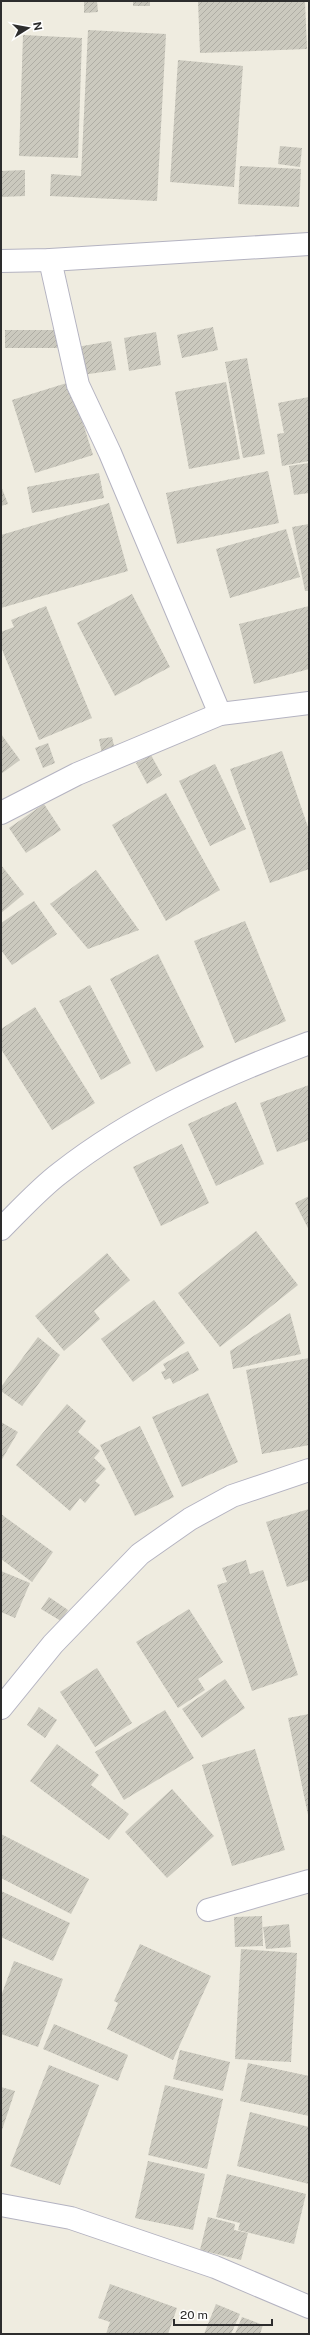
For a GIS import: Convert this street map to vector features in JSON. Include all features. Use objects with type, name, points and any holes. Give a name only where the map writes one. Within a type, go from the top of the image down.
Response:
[{"type":"street","points":[[1,261],[50,260],[309,244]]},
{"type":"street","points":[[50,260],[78,385],[110,453],[220,714]]},
{"type":"street","points":[[1,813],[76,774],[220,714],[309,702]]},
{"type":"street","points":[[1,1229],[59,1173],[124,1127],[226,1076],[309,1043]]},
{"type":"street","points":[[1,1708],[53,1644],[140,1554],[190,1519],[232,1496],[309,1470]]},
{"type":"street","points":[[208,1910],[309,1881]]},
{"type":"street","points":[[1,2204],[71,2218],[214,2267],[309,2307]]},
{"type":"building","points":[[84,1],[97,1],[98,12],[84,13]]},
{"type":"building","points":[[133,1],[150,1],[150,6],[133,6]]},
{"type":"building","points":[[198,1],[305,1],[307,49],[200,53]]},
{"type":"building","points":[[88,30],[166,34],[157,201],[50,196],[51,174],[81,176]]},
{"type":"building","points":[[23,35],[82,38],[78,158],[19,156]]},
{"type":"building","points":[[178,60],[243,66],[234,187],[170,182]]},
{"type":"building","points":[[280,146],[302,148],[300,167],[278,164]]},
{"type":"building","points":[[240,166],[301,169],[299,207],[238,204]]},
{"type":"building","points":[[25,170],[25,196],[1,197],[1,171]]},
{"type":"building","points":[[213,327],[218,350],[182,358],[177,335]]},
{"type":"building","points":[[5,330],[57,330],[57,348],[5,348]]},
{"type":"building","points":[[156,332],[161,365],[129,371],[124,338]]},
{"type":"building","points":[[111,341],[116,370],[82,375],[77,347]]},
{"type":"building","points":[[247,358],[265,454],[243,458],[225,362]]},
{"type":"building","points":[[70,382],[93,455],[35,473],[12,400]]},
{"type":"building","points":[[226,382],[240,459],[189,469],[175,392]]},
{"type":"building","points":[[309,397],[309,461],[282,466],[277,434],[284,433],[278,403]]},
{"type":"building","points":[[309,463],[309,493],[294,495],[289,466]]},
{"type":"building","points":[[268,471],[279,523],[177,544],[166,493]]},
{"type":"building","points":[[99,473],[104,498],[32,513],[27,487]]},
{"type":"building","points":[[1,486],[8,504],[1,506]]},
{"type":"building","points":[[109,503],[128,571],[1,608],[1,535]]},
{"type":"building","points":[[309,524],[309,591],[305,591],[292,527]]},
{"type":"building","points":[[286,529],[300,577],[230,598],[216,549]]},
{"type":"building","points":[[132,594],[170,667],[115,696],[77,623]]},
{"type":"building","points":[[46,606],[92,718],[39,740],[1,647],[1,632],[14,627],[11,620]]},
{"type":"building","points":[[309,606],[309,669],[254,684],[239,624]]},
{"type":"building","points":[[1,734],[20,760],[1,774]]},
{"type":"building","points":[[112,737],[115,750],[102,754],[99,739]]},
{"type":"building","points":[[48,743],[55,763],[43,768],[35,748]]},
{"type":"building","points":[[282,751],[309,830],[309,869],[270,883],[230,769]]},
{"type":"building","points":[[151,755],[162,775],[147,784],[136,763]]},
{"type":"building","points":[[215,764],[246,829],[210,846],[179,781]]},
{"type":"building","points":[[166,793],[220,890],[166,921],[112,825]]},
{"type":"building","points":[[44,804],[61,830],[26,853],[9,828]]},
{"type":"building","points":[[1,865],[24,894],[1,913]]},
{"type":"building","points":[[96,870],[139,930],[88,949],[50,904]]},
{"type":"building","points":[[34,901],[57,934],[12,965],[1,950],[1,923]]},
{"type":"building","points":[[245,921],[286,1021],[235,1043],[194,941]]},
{"type":"building","points":[[158,954],[204,1047],[156,1072],[110,979]]},
{"type":"building","points":[[90,985],[131,1063],[101,1080],[59,1001]]},
{"type":"building","points":[[35,1007],[95,1103],[52,1130],[1,1049],[1,1029]]},
{"type":"building","points":[[309,1085],[309,1140],[277,1152],[260,1103]]},
{"type":"building","points":[[236,1102],[264,1164],[216,1186],[188,1124]]},
{"type":"building","points":[[182,1144],[209,1203],[161,1226],[133,1167]]},
{"type":"building","points":[[309,1196],[309,1230],[295,1203]]},
{"type":"building","points":[[256,1231],[298,1285],[220,1347],[178,1293]]},
{"type":"building","points":[[107,1253],[130,1280],[94,1311],[100,1319],[64,1351],[35,1316]]},
{"type":"building","points":[[154,1300],[185,1343],[133,1382],[101,1339]]},
{"type":"building","points":[[290,1313],[301,1354],[233,1369],[230,1351]]},
{"type":"building","points":[[38,1337],[60,1355],[22,1406],[1,1391],[1,1387]]},
{"type":"building","points":[[188,1351],[199,1370],[173,1384],[170,1378],[165,1380],[161,1372],[166,1370],[163,1364]]},
{"type":"building","points":[[309,1358],[309,1445],[262,1454],[246,1370]]},
{"type":"building","points":[[208,1393],[238,1462],[182,1487],[152,1417]]},
{"type":"building","points":[[67,1404],[86,1421],[78,1432],[100,1451],[94,1458],[106,1469],[95,1481],[100,1485],[85,1503],[80,1498],[70,1511],[16,1465]]},
{"type":"building","points":[[1,1422],[18,1432],[1,1461]]},
{"type":"building","points":[[140,1426],[174,1497],[135,1516],[100,1445]]},
{"type":"building","points":[[309,1509],[309,1580],[287,1587],[266,1522]]},
{"type":"building","points":[[1,1514],[53,1552],[32,1582],[1,1559]]},
{"type":"building","points":[[246,1560],[250,1574],[263,1570],[298,1675],[252,1691],[217,1585],[227,1582],[222,1568]]},
{"type":"building","points":[[1,1571],[30,1583],[15,1618],[1,1612]]},
{"type":"building","points":[[49,1597],[68,1610],[61,1621],[41,1609]]},
{"type":"building","points":[[189,1609],[223,1662],[198,1679],[205,1690],[178,1708],[136,1642]]},
{"type":"building","points":[[97,1668],[132,1723],[95,1747],[60,1692]]},
{"type":"building","points":[[225,1679],[245,1708],[202,1738],[182,1709]]},
{"type":"building","points":[[39,1707],[57,1720],[45,1738],[27,1725]]},
{"type":"building","points":[[165,1710],[194,1758],[124,1800],[95,1752]]},
{"type":"building","points":[[309,1714],[309,1815],[308,1815],[288,1718]]},
{"type":"building","points":[[57,1744],[99,1775],[91,1785],[129,1814],[109,1840],[30,1781]]},
{"type":"building","points":[[255,1749],[285,1850],[232,1866],[202,1765]]},
{"type":"building","points":[[172,1789],[214,1836],[167,1878],[125,1832]]},
{"type":"building","points":[[1,1834],[89,1879],[71,1914],[1,1878]]},
{"type":"building","points":[[1,1891],[70,1923],[53,1961],[1,1937]]},
{"type":"building","points":[[262,1916],[263,1946],[235,1947],[234,1917]]},
{"type":"building","points":[[289,1924],[291,1947],[266,1949],[263,1927]]},
{"type":"building","points":[[140,1944],[211,1976],[173,2060],[107,2029],[118,2003],[114,2001]]},
{"type":"building","points":[[241,1949],[297,1953],[291,2062],[235,2059]]},
{"type":"building","points":[[14,1961],[63,1979],[38,2047],[1,2034],[1,1996]]},
{"type":"building","points":[[54,2024],[128,2055],[118,2081],[43,2049]]},
{"type":"building","points":[[180,2050],[230,2062],[223,2091],[173,2079]]},
{"type":"building","points":[[248,2063],[309,2076],[309,2116],[240,2101]]},
{"type":"building","points":[[49,2065],[99,2085],[60,2185],[10,2166]]},
{"type":"building","points":[[165,2085],[223,2099],[207,2169],[148,2155]]},
{"type":"building","points":[[1,2087],[15,2091],[1,2133]]},
{"type":"building","points":[[250,2112],[309,2127],[309,2184],[237,2166]]},
{"type":"building","points":[[148,2161],[205,2174],[193,2230],[135,2218]]},
{"type":"building","points":[[227,2174],[306,2194],[294,2244],[238,2230],[240,2223],[216,2217]]},
{"type":"building","points":[[208,2217],[235,2224],[234,2230],[248,2233],[241,2260],[200,2250]]},
{"type":"building","points":[[110,2284],[177,2308],[168,2334],[106,2334],[110,2322],[98,2318]]},
{"type":"building","points":[[216,2304],[240,2314],[231,2334],[204,2334]]},
{"type":"building","points":[[242,2317],[263,2325],[260,2334],[235,2334]]}]
